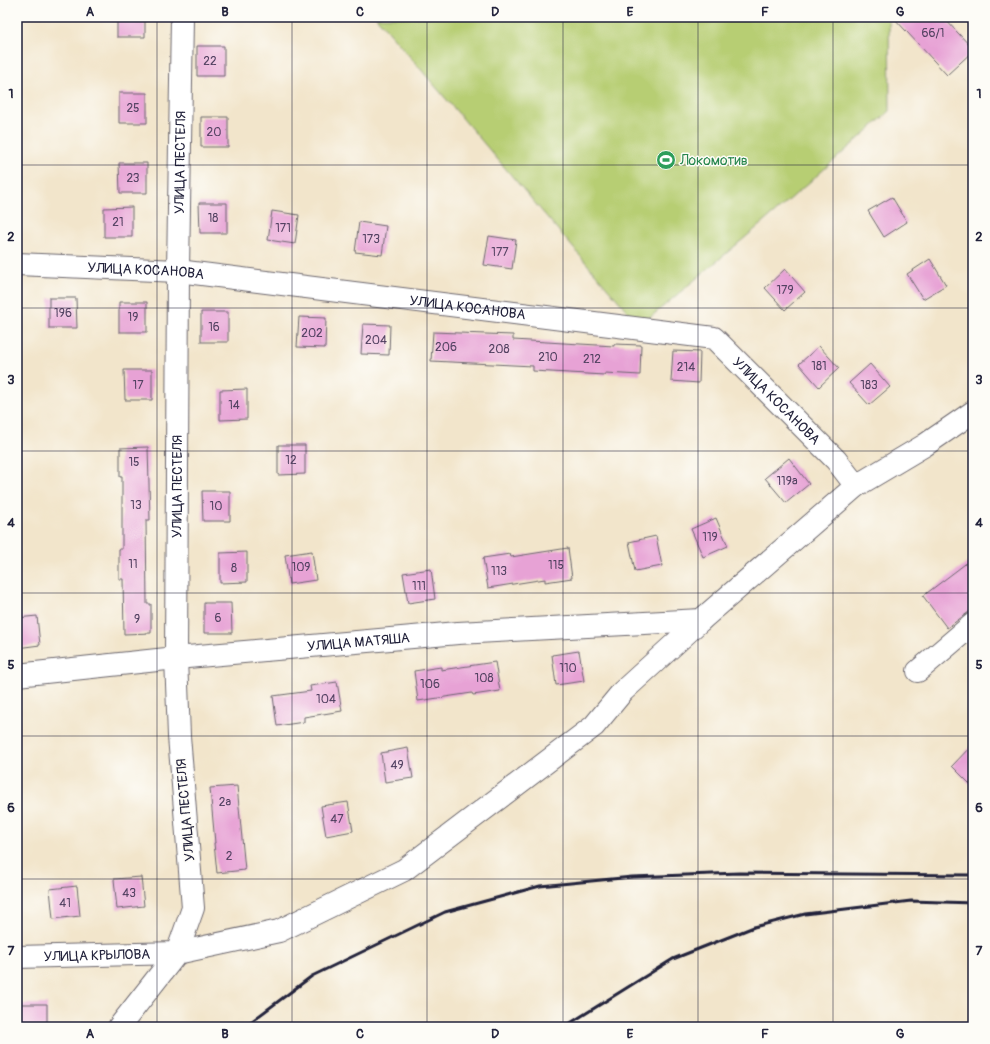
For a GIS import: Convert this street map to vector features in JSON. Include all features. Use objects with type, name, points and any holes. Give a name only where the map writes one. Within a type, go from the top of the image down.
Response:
[{"type":"street","name":"УЛИЦА ПЕСТЕЛЯ","points":[[119,1027],[177,954],[193,908],[179,736],[176,658],[178,271],[182,17]]},
{"type":"street","name":"УЛИЦА КОСАНОВА","points":[[17,264],[178,271],[714,338],[836,460],[856,486]]},
{"type":"street","name":"УЛИЦА КРЫЛОВА","points":[[17,957],[177,954],[279,931],[404,870],[594,726],[623,691],[701,620],[856,486],[925,445],[973,412]]},
{"type":"street","name":"УЛИЦА МАТЯША","points":[[17,674],[176,658],[458,633],[701,620]]},
{"type":"street","points":[[918,671],[973,624]]},
{"type":"green space","name":"Локомотив","points":[[376,17],[889,17],[890,111],[779,209],[640,326]]},
{"type":"building","points":[[117,17],[145,17],[145,37],[117,37]]},
{"type":"building","points":[[893,17],[943,17],[973,49],[973,51],[947,75]]},
{"type":"building","points":[[197,46],[224,46],[224,76],[197,76]]},
{"type":"building","points":[[119,93],[147,93],[147,123],[119,123]]},
{"type":"building","points":[[201,117],[228,117],[228,147],[201,147]]},
{"type":"building","points":[[119,163],[147,163],[147,193],[120,193]]},
{"type":"building","points":[[892,197],[907,222],[884,237],[868,211]]},
{"type":"building","points":[[199,203],[227,203],[227,233],[200,233]]},
{"type":"building","points":[[132,207],[132,237],[104,237],[104,208]]},
{"type":"building","points":[[272,211],[299,215],[295,244],[268,240]]},
{"type":"building","points":[[359,222],[386,226],[382,255],[355,252]]},
{"type":"building","points":[[489,236],[516,240],[512,269],[484,265]]},
{"type":"building","points":[[930,259],[946,285],[923,299],[907,274]]},
{"type":"building","points":[[785,269],[805,292],[785,310],[765,288]]},
{"type":"building","points":[[49,298],[76,298],[77,328],[49,328]]},
{"type":"building","points":[[119,302],[147,302],[147,332],[119,332]]},
{"type":"building","points":[[201,312],[228,312],[228,342],[201,342]]},
{"type":"building","points":[[299,317],[326,318],[325,348],[297,347]]},
{"type":"building","points":[[363,324],[390,325],[389,355],[361,354]]},
{"type":"building","points":[[433,332],[513,335],[513,340],[614,346],[614,344],[641,345],[640,375],[605,373],[605,375],[533,371],[533,366],[431,361]]},
{"type":"building","points":[[819,346],[839,368],[819,387],[799,364]]},
{"type":"building","points":[[673,351],[700,352],[699,383],[671,381]]},
{"type":"building","points":[[870,364],[890,387],[869,405],[849,383]]},
{"type":"building","points":[[124,370],[152,370],[152,400],[125,400]]},
{"type":"building","points":[[247,389],[247,419],[220,420],[220,390]]},
{"type":"building","points":[[278,445],[305,445],[305,474],[278,475]]},
{"type":"building","points":[[148,447],[150,520],[146,520],[147,604],[151,604],[151,633],[124,634],[123,579],[119,579],[119,549],[122,549],[122,477],[120,477],[120,448]]},
{"type":"building","points":[[789,458],[809,484],[786,503],[765,478]]},
{"type":"building","points":[[202,491],[230,491],[230,521],[203,521]]},
{"type":"building","points":[[716,518],[728,546],[703,557],[691,529]]},
{"type":"building","points":[[656,536],[662,566],[635,571],[629,542]]},
{"type":"building","points":[[568,548],[572,578],[545,582],[545,579],[488,588],[483,558],[510,554],[511,557]]},
{"type":"building","points":[[312,551],[316,580],[289,584],[285,555]]},
{"type":"building","points":[[247,552],[247,582],[220,583],[220,553]]},
{"type":"building","points":[[973,558],[973,609],[947,628],[923,596]]},
{"type":"building","points":[[431,569],[435,599],[408,603],[403,573]]},
{"type":"building","points":[[204,603],[231,603],[232,633],[204,633]]},
{"type":"building","points":[[37,616],[40,645],[17,648],[17,618]]},
{"type":"building","points":[[579,651],[584,681],[556,685],[552,655]]},
{"type":"building","points":[[495,662],[500,691],[473,695],[472,693],[418,701],[414,671],[441,667],[441,670]]},
{"type":"building","points":[[337,682],[342,711],[304,717],[304,722],[277,726],[273,696],[311,691],[310,686]]},
{"type":"building","points":[[973,744],[973,787],[952,766]]},
{"type":"building","points":[[408,748],[413,778],[385,782],[381,753]]},
{"type":"building","points":[[237,786],[245,870],[217,873],[210,788]]},
{"type":"building","points":[[348,802],[353,831],[326,836],[321,806]]},
{"type":"building","points":[[141,877],[144,906],[117,909],[114,879]]},
{"type":"building","points":[[77,886],[80,916],[53,919],[50,889]]},
{"type":"building","points":[[20,1004],[47,1004],[47,1027],[20,1027]]},
{"type":"railway","points":[[244,1027],[312,976],[445,912],[540,886],[632,877],[739,873],[973,875]]},
{"type":"railway","points":[[564,1027],[673,959],[754,927],[805,914],[911,901],[973,903]]},
{"type":"place","name":"Локомотив","points":[[666,160]]}]
